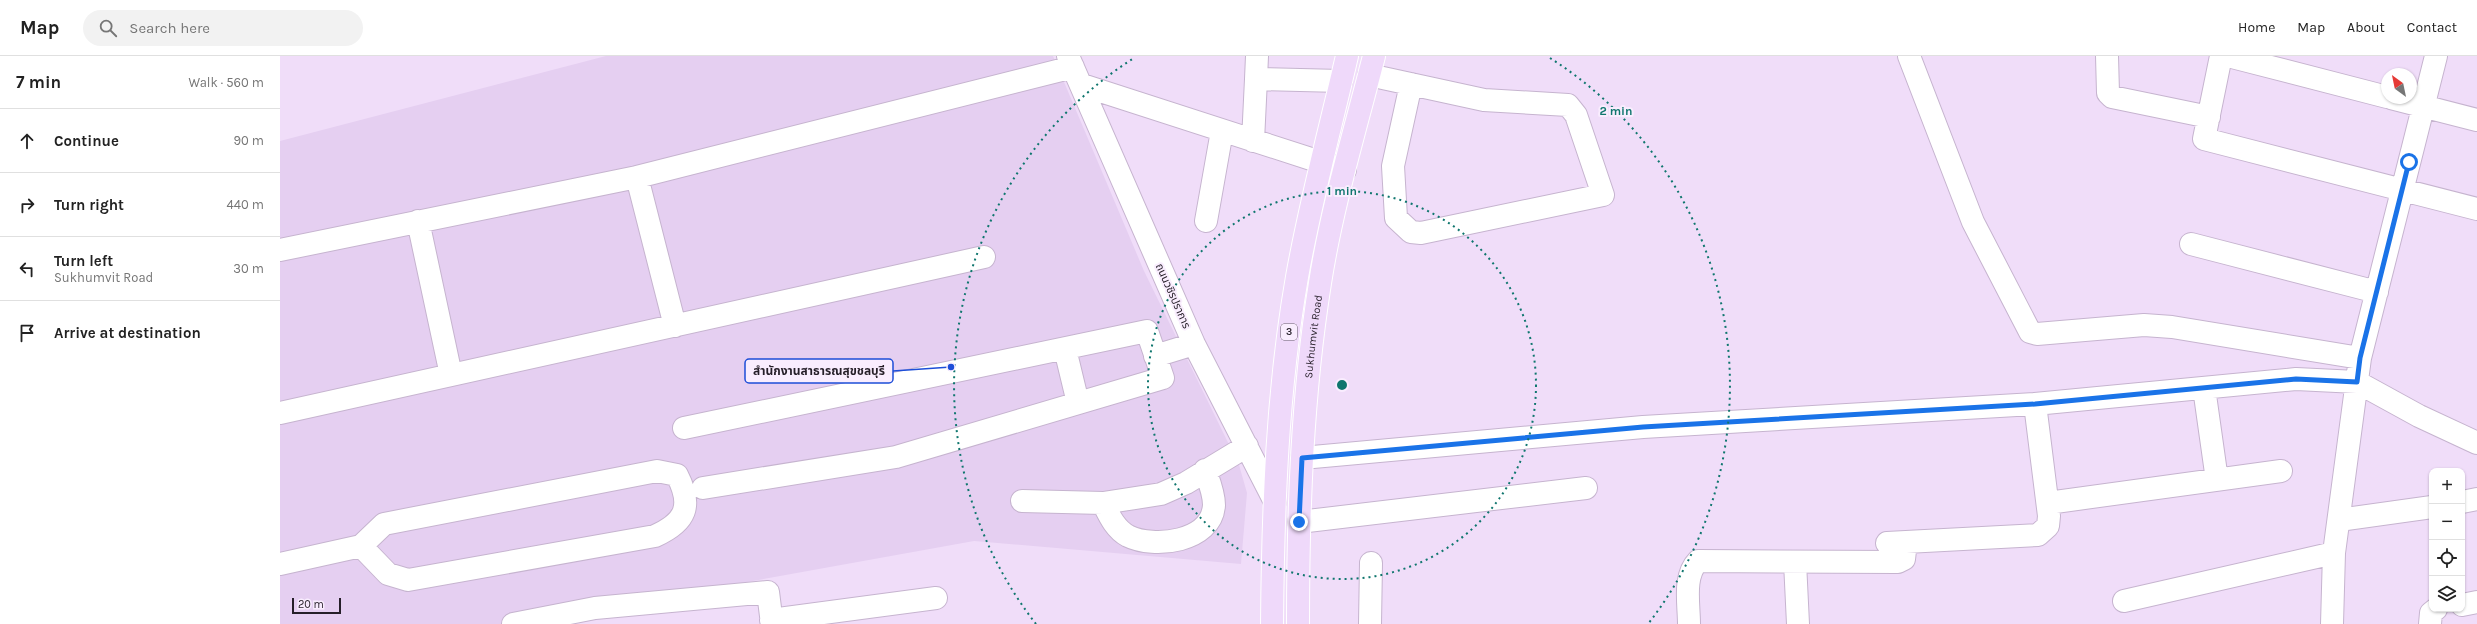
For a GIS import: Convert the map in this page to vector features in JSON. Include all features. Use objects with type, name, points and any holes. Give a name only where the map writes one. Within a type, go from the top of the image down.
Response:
[{"type":"main road","name":"3","points":[[1272,624],[1275,502],[1285,364],[1297,277],[1321,164],[1347,56]]},
{"type":"main road","name":"Sukhumvit Road","points":[[1298,624],[1299,522],[1308,367],[1320,281],[1344,170],[1372,65]]},
{"type":"street","points":[[1252,141],[1257,56]]},
{"type":"street","points":[[1909,56],[1973,222],[2030,332],[2037,334],[2144,325],[2172,327],[2360,358]]},
{"type":"street","points":[[2107,56],[2108,93],[2112,97],[2209,117]]},
{"type":"street","points":[[2221,56],[2204,139],[2477,209]]},
{"type":"street","points":[[2228,56],[2381,95]]},
{"type":"street","points":[[2332,624],[2334,553],[2360,358],[2436,56]]},
{"type":"street","points":[[1372,65],[1411,84],[1484,100],[1568,105],[1576,115],[1603,195],[1421,233],[1411,232],[1396,218],[1393,166],[1411,84]]},
{"type":"street","points":[[280,250],[637,177],[1074,70],[1222,131],[1321,164],[1344,170]]},
{"type":"street","name":"ถนนวชิรปราการ","points":[[1074,70],[1194,344],[1275,502]]},
{"type":"street","points":[[1256,79],[1341,81]]},
{"type":"street","points":[[2416,104],[2477,120]]},
{"type":"street","points":[[1206,222],[1222,131]]},
{"type":"street","points":[[637,177],[675,326]]},
{"type":"street","points":[[418,221],[451,376]]},
{"type":"street","points":[[2192,244],[2377,292]]},
{"type":"street","points":[[280,413],[984,257]]},
{"type":"street","points":[[684,428],[1147,331],[1163,378],[896,457],[703,488]]},
{"type":"street","points":[[1155,356],[1194,344]]},
{"type":"street","points":[[1065,349],[1078,403]]},
{"type":"street","points":[[1302,458],[1643,427],[2035,404],[2296,379],[2357,382],[2419,416],[2477,443]]},
{"type":"street","points":[[2204,388],[2216,480]]},
{"type":"street","points":[[1689,624],[1690,568],[1698,561],[1898,562],[1904,559],[1896,542],[2038,535],[2048,526],[2048,502],[2035,404]]},
{"type":"street","points":[[1022,502],[1103,503],[1162,494],[1186,483],[1205,470],[1247,446]]},
{"type":"street","points":[[1103,503],[1118,529],[1129,536],[1160,542],[1176,542],[1190,537],[1210,518],[1214,506],[1212,492],[1205,470]]},
{"type":"street","points":[[280,564],[361,546],[384,524],[657,471],[677,475],[684,490],[685,511],[673,528],[655,536],[408,580],[388,574],[361,546]]},
{"type":"street","points":[[2048,502],[2281,471]]},
{"type":"street","points":[[1299,522],[1586,488]]},
{"type":"street","points":[[2465,501],[2477,499]]},
{"type":"street","points":[[2339,520],[2429,507]]},
{"type":"street","points":[[2124,601],[2334,553]]},
{"type":"street","points":[[1795,562],[1798,624]]},
{"type":"street","points":[[1370,624],[1371,563]]},
{"type":"street","points":[[513,624],[595,608],[768,592],[772,622],[936,598]]},
{"type":"street","points":[[2465,604],[2477,602]]},
{"type":"street","points":[[2430,624],[2432,612]]},
{"type":"shaded area","points":[[606,56],[1053,56],[1144,271],[1239,465],[1247,493],[1241,564],[974,541],[514,624],[280,624],[280,141]]},
{"type":"place","name":"สำนักงานสาธารณสุขชลบุรี","points":[[951,367]]},
{"type":"route","points":[[1299,522],[1302,458],[1643,427],[2035,404],[2296,379],[2357,382],[2360,358],[2409,162]]}]
